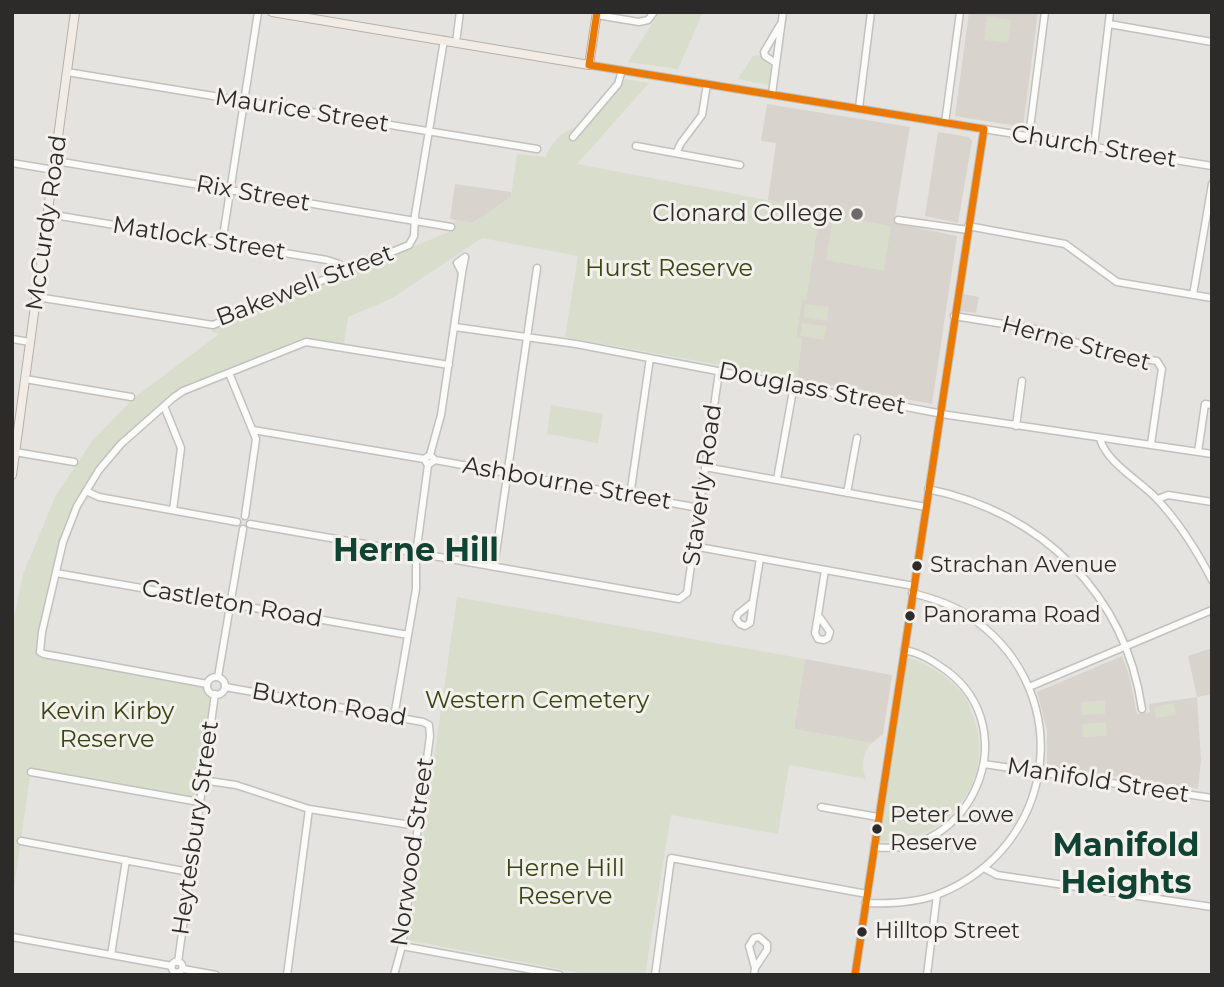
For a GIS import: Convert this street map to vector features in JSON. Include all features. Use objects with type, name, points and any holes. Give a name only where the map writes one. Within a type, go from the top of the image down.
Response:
[{"type":"main road","name":"McCurdy Road","points":[[12,475],[75,12]]},
{"type":"main road","name":"Church Street","points":[[272,12],[325,16],[589,65]]},
{"type":"main road","points":[[589,65],[597,13]]},
{"type":"street","points":[[222,243],[258,12]]},
{"type":"street","points":[[456,42],[460,12]]},
{"type":"street","points":[[597,13],[639,22],[648,20],[654,12]]},
{"type":"street","points":[[772,94],[783,12]]},
{"type":"street","points":[[859,108],[871,12]]},
{"type":"street","points":[[945,122],[960,12]]},
{"type":"street","points":[[1029,136],[1045,12]]},
{"type":"street","points":[[1094,146],[1110,12]]},
{"type":"street","points":[[776,63],[765,56],[764,52],[782,24]]},
{"type":"street","points":[[1109,24],[1212,41]]},
{"type":"street","name":"Bakewell Street","points":[[37,296],[214,325],[410,244],[414,236],[444,40]]},
{"type":"street","name":"Church Street","points":[[589,65],[1212,166]]},
{"type":"street","points":[[573,137],[618,84],[622,70]]},
{"type":"street","name":"Maurice Street","points":[[67,72],[537,149]]},
{"type":"street","points":[[676,153],[702,115],[707,85]]},
{"type":"street","points":[[855,975],[984,129]]},
{"type":"street","points":[[636,146],[740,165]]},
{"type":"street","name":"Rix Street","points":[[12,163],[55,165],[231,190],[451,227]]},
{"type":"street","points":[[1193,295],[1212,184]]},
{"type":"street","name":"Matlock Street","points":[[48,214],[327,260],[339,264],[346,271]]},
{"type":"street","points":[[898,219],[1065,243],[1114,282],[1212,298]]},
{"type":"street","points":[[419,556],[494,566],[537,268]]},
{"type":"street","points":[[414,549],[429,460],[442,415],[463,273]]},
{"type":"street","name":"Herne Street","points":[[954,316],[1041,330],[1104,352],[1157,361],[1161,375],[1151,444]]},
{"type":"street","name":"Douglass Street","points":[[455,327],[650,358],[1016,426],[1212,454]]},
{"type":"street","points":[[12,339],[30,342]]},
{"type":"street","points":[[207,684],[44,654],[39,649],[71,517],[99,470],[121,444],[183,391],[309,342],[449,365]]},
{"type":"street","points":[[630,496],[650,358]]},
{"type":"street","name":"Staverly Road","points":[[494,566],[679,599],[684,597],[687,593],[719,372]]},
{"type":"street","points":[[229,373],[256,439],[245,516],[250,524]]},
{"type":"street","points":[[25,379],[131,397]]},
{"type":"street","points":[[1016,426],[1022,382]]},
{"type":"street","points":[[777,479],[794,385]]},
{"type":"street","points":[[1198,452],[1205,404],[1212,405]]},
{"type":"street","points":[[164,406],[181,448],[173,510]]},
{"type":"street","name":"Ashbourne Street","points":[[253,430],[699,508]]},
{"type":"street","points":[[847,493],[857,438]]},
{"type":"street","points":[[1100,439],[1108,456],[1158,499],[1184,532],[1212,580]]},
{"type":"street","points":[[15,452],[74,462]]},
{"type":"street","points":[[705,467],[926,507]]},
{"type":"street","points":[[928,489],[996,510],[1047,542],[1066,559],[1114,620],[1136,675],[1142,709]]},
{"type":"street","points":[[86,491],[99,497],[237,522]]},
{"type":"street","points":[[1158,499],[1168,495],[1212,502]]},
{"type":"street","points":[[237,522],[245,516]]},
{"type":"street","points":[[237,522],[243,529]]},
{"type":"street","points":[[218,677],[243,529],[250,524],[421,549],[394,717]]},
{"type":"street","points":[[693,546],[825,570],[913,590],[943,602],[974,619],[1010,654],[1029,687],[1040,726],[1039,772],[1032,799],[1010,842],[985,868],[937,895],[892,904],[865,903]]},
{"type":"street","points":[[753,602],[760,558]]},
{"type":"street","points":[[818,615],[825,570]]},
{"type":"street","name":"Castleton Road","points":[[56,573],[408,635]]},
{"type":"street","points":[[1029,687],[1212,610]]},
{"type":"street","points":[[874,847],[906,845],[943,829],[969,803],[984,764],[983,723],[968,690],[927,657],[904,650]]},
{"type":"street","name":"Heytesbury Street","points":[[218,677],[222,679],[225,687],[222,692],[215,694],[208,689],[207,684],[209,680],[218,677]]},
{"type":"street","name":"Buxton Road","points":[[225,687],[423,722],[430,728]]},
{"type":"street","name":"Heytesbury Street","points":[[175,964],[215,694]]},
{"type":"street","name":"Norwood Street","points":[[394,975],[401,946],[430,728]]},
{"type":"street","name":"Manifold Street","points":[[984,764],[1212,798]]},
{"type":"street","points":[[31,772],[199,802]]},
{"type":"street","points":[[202,780],[236,785],[309,808],[417,827]]},
{"type":"street","points":[[821,807],[878,817]]},
{"type":"street","points":[[287,975],[309,808]]},
{"type":"street","points":[[21,841],[189,872]]},
{"type":"street","points":[[655,975],[671,858],[867,894]]},
{"type":"street","points":[[111,955],[126,860]]},
{"type":"street","points":[[985,868],[998,875],[1212,907]]},
{"type":"street","points":[[927,975],[937,895]]},
{"type":"street","points":[[12,937],[175,964],[172,970],[179,972],[216,975]]},
{"type":"street","points":[[401,946],[560,975]]},
{"type":"shaded area","points":[[969,12],[1038,12],[1023,127],[955,116]]},
{"type":"shaded area","name":"Clonard College","points":[[767,104],[910,127],[894,223],[957,236],[932,404],[797,379],[802,338],[796,337],[802,299],[806,299],[820,210],[768,200],[776,143],[761,141]]},
{"type":"shaded area","points":[[938,132],[969,137],[972,141],[958,223],[925,216]]},
{"type":"shaded area","points":[[455,184],[511,192],[511,197],[473,223],[450,219]]},
{"type":"shaded area","points":[[963,294],[979,297],[976,313],[961,311]]},
{"type":"shaded area","points":[[1212,648],[1212,694],[1197,697],[1188,656]]},
{"type":"shaded area","points":[[1122,656],[1137,714],[1150,712],[1149,704],[1197,697],[1201,760],[1198,789],[1047,766],[1047,730],[1037,692]]},
{"type":"shaded area","points":[[805,659],[892,675],[883,734],[872,743],[794,729]]},
{"type":"green space","points":[[659,12],[703,12],[678,69],[628,62]]},
{"type":"green space","points":[[987,16],[1011,20],[1008,43],[984,40]]},
{"type":"green space","points":[[759,55],[772,67],[769,85],[738,79],[753,56]]},
{"type":"green space","points":[[625,79],[649,83],[577,164],[820,210],[806,300],[802,300],[796,336],[802,338],[797,379],[565,337],[578,256],[482,238],[391,299],[348,317],[344,344],[302,338],[181,389],[155,408],[90,479],[69,514],[61,534],[36,650],[39,657],[204,687],[211,697],[196,798],[31,768],[12,903],[12,627],[23,574],[56,495],[92,441],[135,397],[219,334],[212,332],[213,329],[449,232],[455,220],[473,223],[511,196],[517,154],[546,157],[556,140],[573,128],[569,137],[572,140],[577,139]]},
{"type":"green space","points":[[833,215],[891,226],[884,271],[826,260]]},
{"type":"green space","points":[[805,304],[829,307],[827,321],[803,317]]},
{"type":"green space","points":[[802,323],[826,326],[824,340],[800,336]]},
{"type":"green space","points":[[551,405],[603,414],[598,443],[547,434]]},
{"type":"green space","name":"Western Cemetery","points":[[457,597],[805,659],[794,729],[872,743],[863,760],[866,779],[789,765],[778,834],[671,815],[645,975],[590,975],[408,940]]},
{"type":"green space","name":"Peter Lowe Reserve","points":[[907,657],[943,676],[966,699],[978,738],[977,768],[966,796],[945,820],[920,835],[879,842]]},
{"type":"green space","points":[[1105,700],[1105,714],[1082,715],[1081,702]]},
{"type":"green space","points":[[1174,703],[1176,715],[1156,718],[1154,707]]},
{"type":"green space","points":[[1106,722],[1107,736],[1083,737],[1082,724]]},
{"type":"transit line","points":[[589,65],[597,12]]},
{"type":"transit line","points":[[589,65],[984,129]]},
{"type":"transit line","points":[[855,975],[984,129]]},
{"type":"place","name":"Clonard College","points":[[857,214]]},
{"type":"place","name":"Strachan Avenue","points":[[917,566]]},
{"type":"place","name":"Panorama Road","points":[[910,616]]},
{"type":"place","name":"Peter Lowe Reserve","points":[[877,829]]},
{"type":"place","name":"Hilltop Street","points":[[862,932]]},
{"type":"district","name":"Herne Hill","points":[[416,552]]},
{"type":"district","name":"Manifold Heights","points":[[1126,866]]},
{"type":"park label","name":"Hurst Reserve","points":[[669,269]]},
{"type":"park label","name":"Kevin Kirby Reserve","points":[[107,726]]},
{"type":"park label","name":"Herne Hill Reserve","points":[[565,883]]}]
